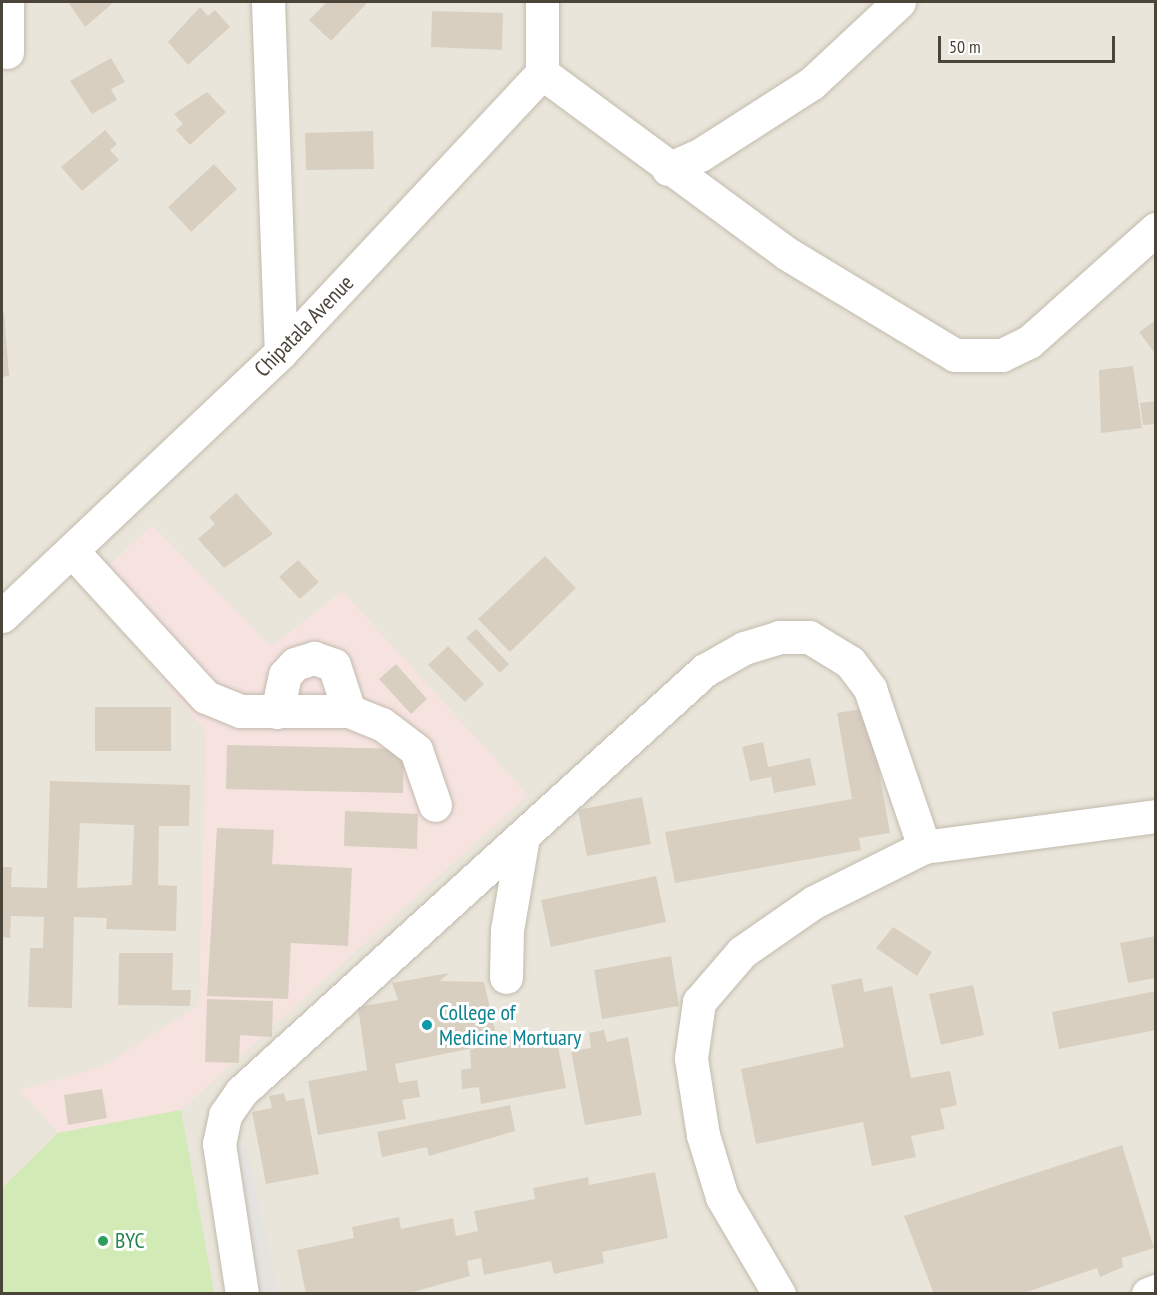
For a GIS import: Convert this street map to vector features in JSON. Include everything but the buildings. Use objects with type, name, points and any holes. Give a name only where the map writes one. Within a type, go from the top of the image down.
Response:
[{"type":"street","points":[[7,2],[7,52]]},
{"type":"street","points":[[268,2],[281,352]]},
{"type":"street","points":[[542,2],[542,73],[668,169],[930,345],[975,359],[1029,342],[1155,229]]},
{"type":"street","points":[[668,169],[700,155],[812,82],[899,2]]},
{"type":"street","name":"Chipatala Avenue","points":[[2,616],[281,352],[542,73]]},
{"type":"street","points":[[72,551],[206,697],[240,711],[349,711],[411,743],[429,776],[435,805]]},
{"type":"street","points":[[242,1293],[219,1144],[225,1115],[241,1092],[705,670],[744,648],[779,637],[809,638],[830,648],[870,689],[924,847]]},
{"type":"street","points":[[277,712],[285,675],[295,664],[314,658],[334,665],[349,711]]},
{"type":"street","points":[[779,1293],[722,1197],[703,1135],[691,1058],[699,1002],[742,952],[814,902],[924,847],[1155,816]]},
{"type":"street","points":[[506,977],[507,930],[523,836]]},
{"type":"street","points":[[1148,1293],[1155,1291]]},
{"type":"shaded area","points":[[2,2],[1155,2],[1155,1293],[2,1293]]},
{"type":"shaded area","points":[[152,525],[271,647],[342,591],[528,795],[181,1110],[58,1133],[20,1090],[102,1067],[199,1005],[206,732],[83,583],[97,577]]},
{"type":"shaded area","points":[[246,1145],[278,1293],[230,1293],[201,1148]]},
{"type":"green space","name":"BYC","points":[[181,1110],[214,1293],[2,1293],[2,1188],[58,1133]]},
{"type":"place","name":"College of Medicine Mortuary","points":[[427,1025]]},
{"type":"place","name":"BYC","points":[[103,1241]]}]
